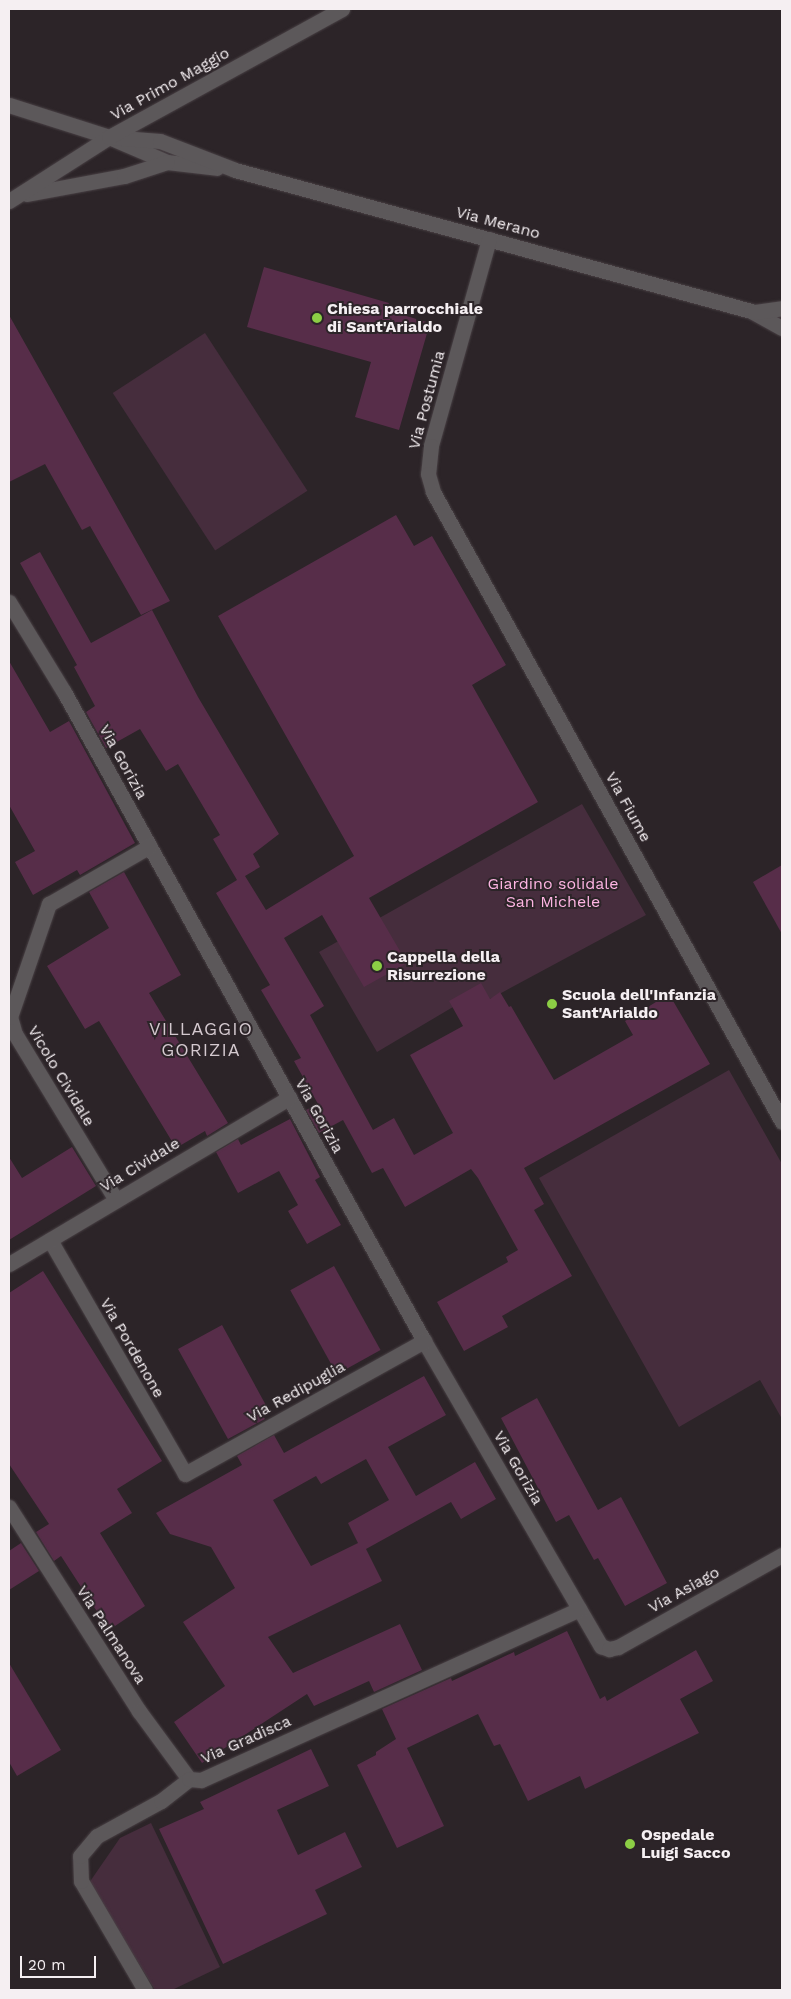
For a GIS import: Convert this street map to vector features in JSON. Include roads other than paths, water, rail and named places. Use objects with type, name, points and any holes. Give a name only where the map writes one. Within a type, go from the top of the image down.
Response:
[{"type":"street","name":"Via Primo Maggio","points":[[14,199],[109,138],[342,9]]},
{"type":"street","points":[[9,105],[109,138],[167,162],[235,170]]},
{"type":"street","points":[[109,138],[160,141],[235,170]]},
{"type":"street","name":"Via Primo Maggio","points":[[14,199],[124,176],[167,162]]},
{"type":"street","name":"Via Merano","points":[[235,170],[751,312]]},
{"type":"street","name":"Via Postumia","points":[[441,511],[428,474],[430,446],[489,239]]},
{"type":"street","points":[[751,312],[782,308]]},
{"type":"street","points":[[751,312],[782,328]]},
{"type":"street","name":"Via Fiume","points":[[441,511],[782,1122]]},
{"type":"street","name":"Via Gorizia","points":[[9,602],[64,692],[424,1341],[601,1646]]},
{"type":"street","name":"Vicolo Cividale","points":[[116,1200],[15,1034],[10,1017],[49,904],[150,846]]},
{"type":"street","name":"Via Cividale","points":[[9,1264],[289,1098]]},
{"type":"street","name":"Via Pordenone","points":[[50,1240],[184,1474]]},
{"type":"street","name":"Via Redipuglia","points":[[184,1474],[424,1341]]},
{"type":"street","name":"Via Palmanova","points":[[9,1508],[139,1711],[190,1778]]},
{"type":"street","name":"Via Asiago","points":[[601,1646],[609,1649],[618,1647],[782,1555]]},
{"type":"street","name":"Via Gradisca","points":[[145,1990],[81,1881],[80,1856],[97,1836],[160,1801],[190,1778],[201,1780],[579,1609]]},
{"type":"place","name":"Chiesa parrocchiale di Sant'Arialdo","points":[[317,318]]},
{"type":"place","name":"Cappella della Risurrezione","points":[[377,966]]},
{"type":"place","name":"Scuola dell'Infanzia Sant'Arialdo","points":[[552,1004]]},
{"type":"place","name":"Ospedale Luigi Sacco","points":[[630,1844]]},
{"type":"district","name":"VILLAGGIO GORIZIA","points":[[201,1040]]},
{"type":"park label","name":"Giardino solidale San Michele","points":[[553,893]]}]
